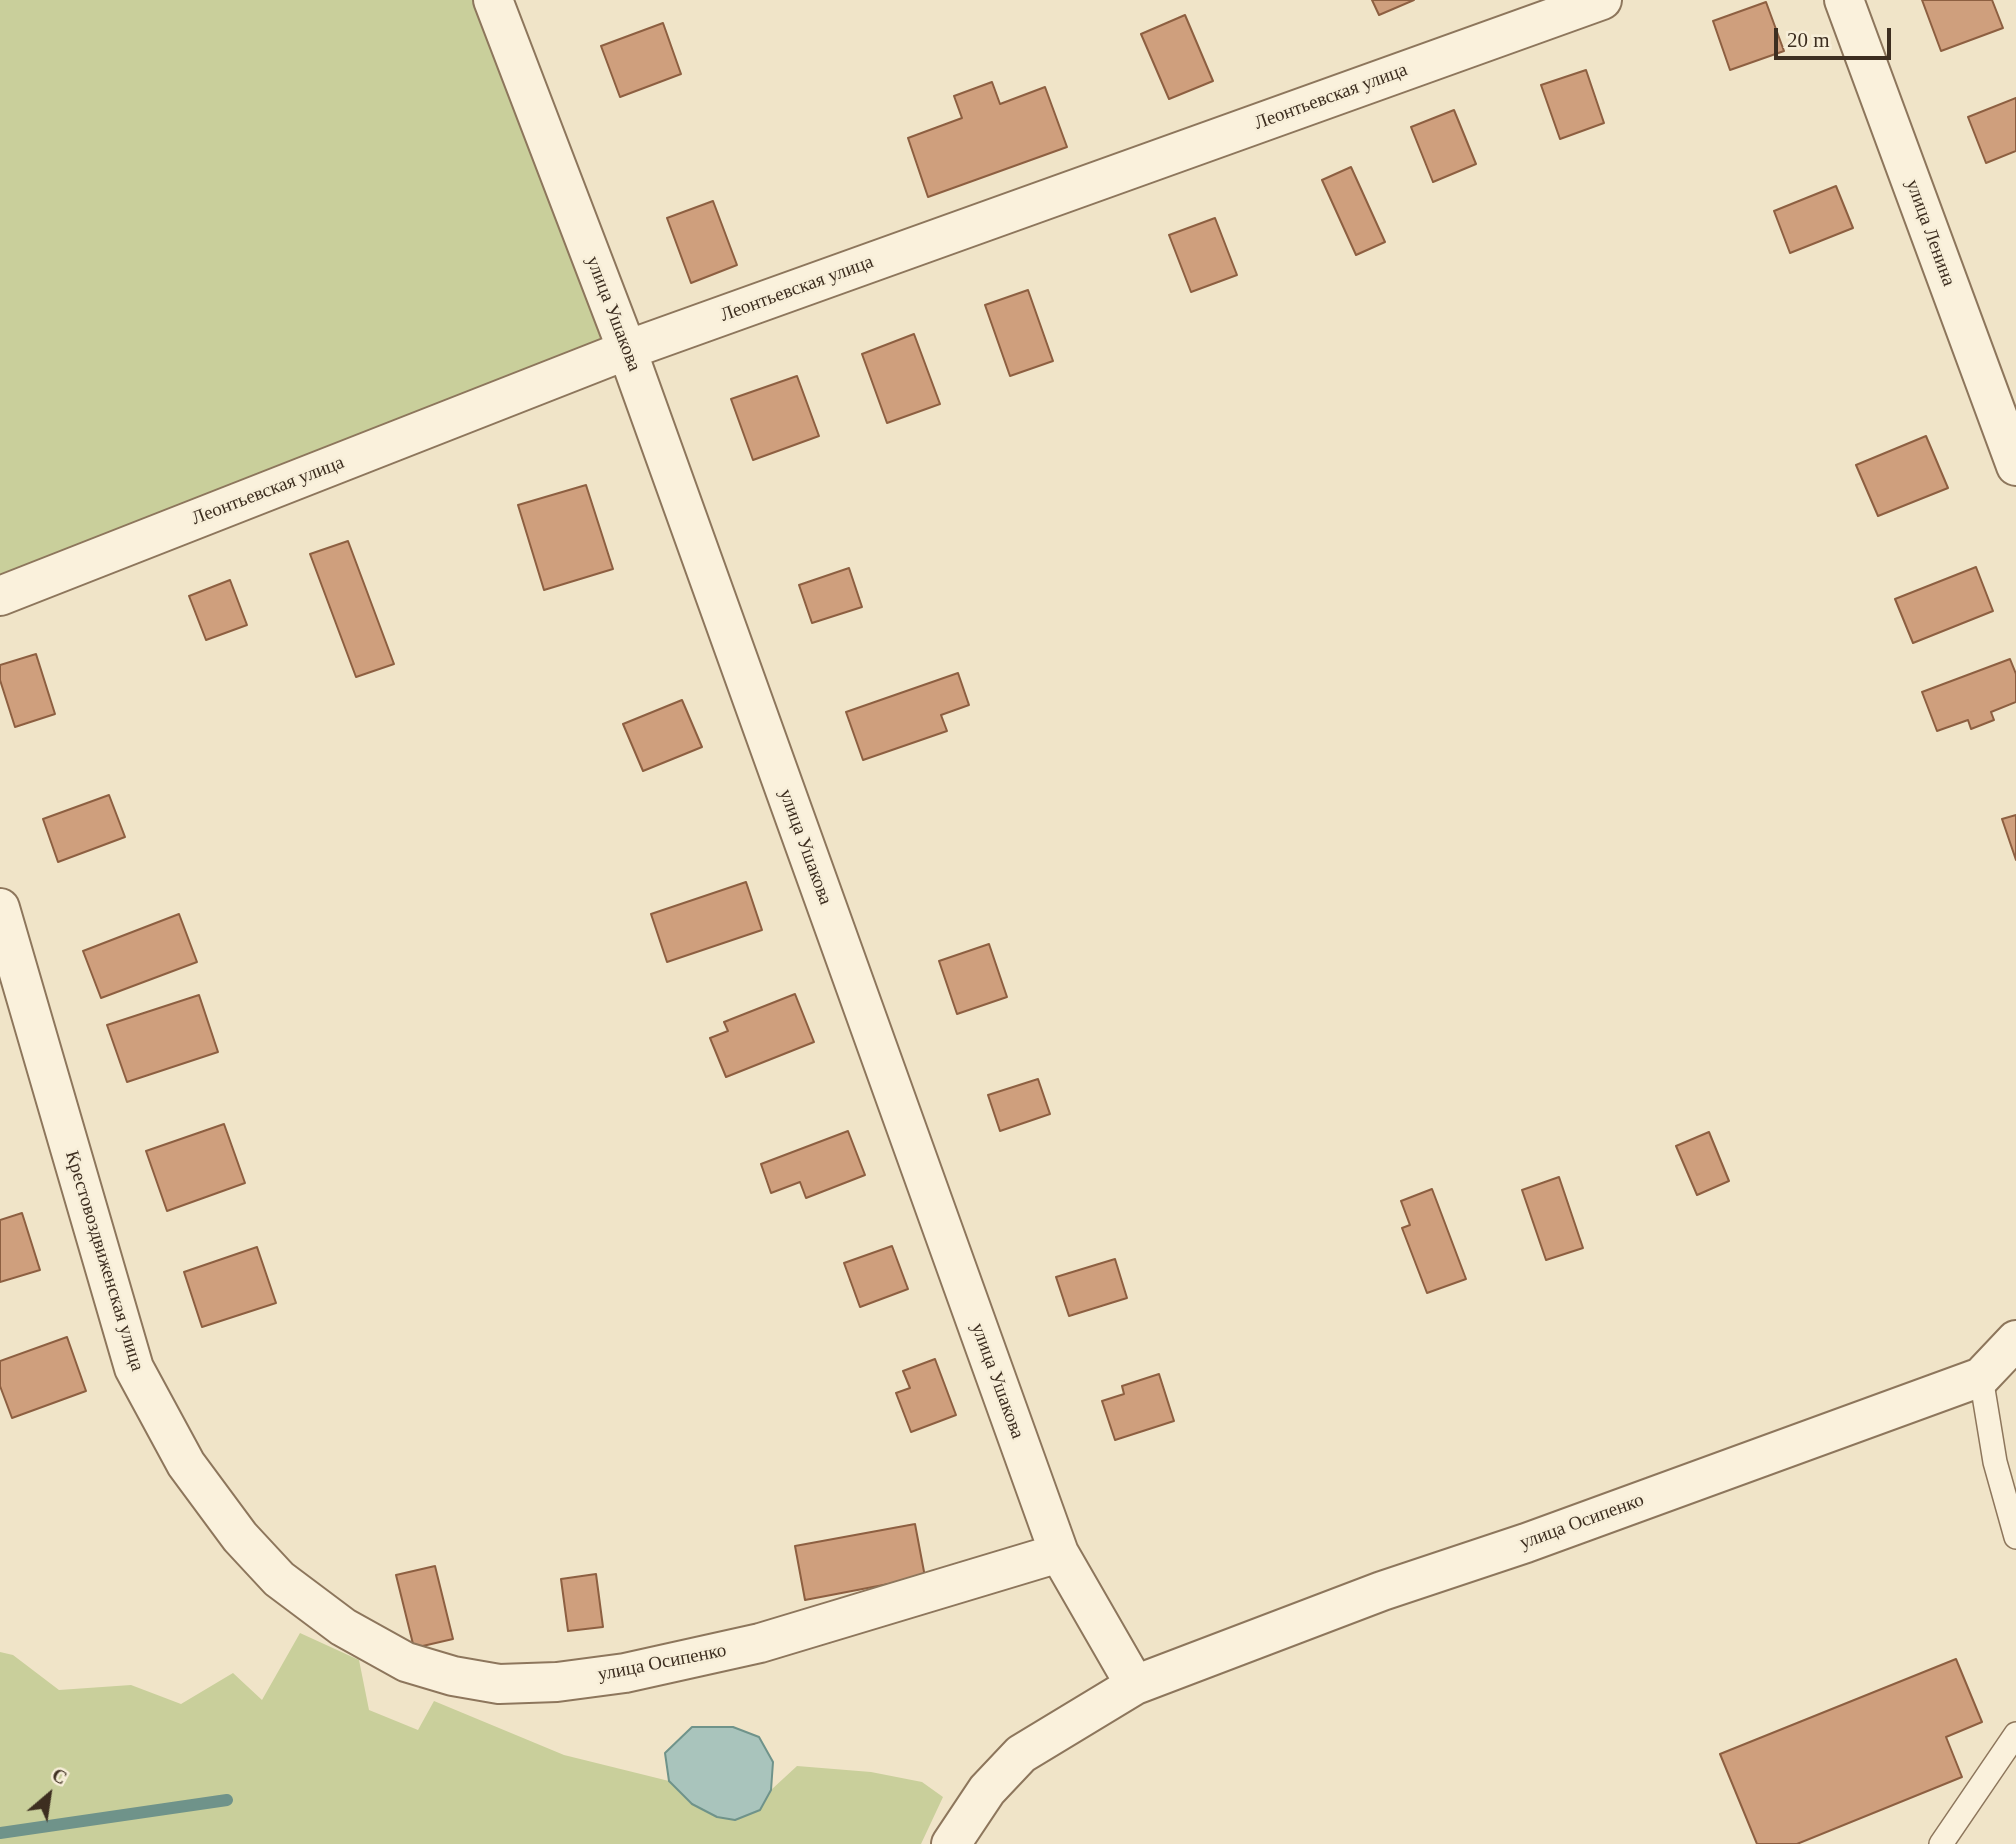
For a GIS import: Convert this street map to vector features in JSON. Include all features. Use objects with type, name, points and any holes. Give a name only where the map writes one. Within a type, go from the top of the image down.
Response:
[{"type":"street","name":"улица Ушакова","points":[[494,0],[627,350],[1059,1553],[1135,1685]]},
{"type":"street","name":"Леонтьевская улица","points":[[0,596],[627,350],[1602,0]]},
{"type":"street","name":"улица Ленина","points":[[1844,0],[2016,466]]},
{"type":"street","name":"Крестовоздвиженская улица","points":[[0,908],[134,1368],[186,1464],[240,1537],[279,1579]]},
{"type":"street","name":"улица Осипенко","points":[[951,1844],[987,1790],[1021,1754],[1135,1685],[1382,1591],[1526,1543],[1981,1377],[2016,1339]]},
{"type":"street","name":"улица Осипенко","points":[[279,1579],[342,1627],[406,1662],[453,1676],[510,1684],[557,1682],[625,1673],[760,1643],[1059,1553]]},
{"type":"lane","points":[[1981,1377],[1995,1462],[2016,1537]]},
{"type":"lane","points":[[1941,1844],[2016,1734]]},
{"type":"green space","points":[[0,0],[474,0],[596,315],[601,333],[599,343],[0,579]]},
{"type":"green space","points":[[300,1633],[359,1660],[369,1710],[418,1730],[434,1701],[564,1755],[669,1781],[691,1804],[760,1810],[771,1790],[797,1766],[871,1772],[922,1782],[943,1797],[921,1844],[0,1844],[0,1652],[13,1655],[59,1690],[131,1685],[181,1704],[233,1673],[262,1700]]},
{"type":"water","points":[[692,1727],[733,1727],[759,1737],[773,1762],[771,1790],[760,1810],[735,1820],[717,1817],[692,1804],[669,1781],[665,1753]]},
{"type":"building","points":[[1372,0],[1414,0],[1379,15]]},
{"type":"building","points":[[1922,0],[1992,0],[2003,28],[1941,51]]},
{"type":"building","points":[[1766,2],[1784,51],[1730,70],[1713,21]]},
{"type":"building","points":[[1185,15],[1213,81],[1169,99],[1141,34]]},
{"type":"building","points":[[663,23],[681,74],[620,97],[601,46]]},
{"type":"building","points":[[1586,70],[1604,123],[1560,139],[1541,85]]},
{"type":"building","points":[[992,82],[1000,104],[1045,87],[1067,147],[928,197],[908,138],[962,118],[954,96]]},
{"type":"building","points":[[2016,98],[2016,151],[1986,163],[1968,117]]},
{"type":"building","points":[[1454,110],[1476,164],[1433,182],[1411,127]]},
{"type":"building","points":[[1351,167],[1385,242],[1356,255],[1322,180]]},
{"type":"building","points":[[1836,186],[1853,228],[1790,253],[1774,211]]},
{"type":"building","points":[[713,201],[737,265],[691,283],[667,218]]},
{"type":"building","points":[[1215,218],[1237,275],[1191,292],[1169,235]]},
{"type":"building","points":[[1028,290],[1053,361],[1010,376],[985,305]]},
{"type":"building","points":[[914,334],[940,404],[887,423],[862,354]]},
{"type":"building","points":[[797,376],[819,436],[753,460],[731,399]]},
{"type":"building","points":[[1926,436],[1948,488],[1878,516],[1856,465]]},
{"type":"building","points":[[586,485],[613,569],[544,590],[518,505]]},
{"type":"building","points":[[348,541],[394,664],[356,677],[310,554]]},
{"type":"building","points":[[1976,567],[1993,611],[1913,643],[1895,599]]},
{"type":"building","points":[[849,568],[862,607],[812,623],[799,585]]},
{"type":"building","points":[[230,580],[247,625],[206,640],[189,596]]},
{"type":"building","points":[[36,654],[55,714],[15,727],[0,680],[0,665]]},
{"type":"building","points":[[2010,659],[2016,674],[2016,702],[1991,712],[1994,720],[1971,729],[1968,720],[1937,731],[1922,692]]},
{"type":"building","points":[[958,673],[969,705],[941,715],[947,731],[863,760],[846,712]]},
{"type":"building","points":[[682,700],[702,747],[643,771],[623,724]]},
{"type":"building","points":[[109,795],[125,837],[58,862],[43,819]]},
{"type":"building","points":[[2016,815],[2016,860],[2002,819]]},
{"type":"building","points":[[746,882],[762,930],[667,962],[651,914]]},
{"type":"building","points":[[179,914],[197,962],[101,998],[83,951]]},
{"type":"building","points":[[989,944],[1007,997],[957,1014],[939,961]]},
{"type":"building","points":[[795,994],[814,1042],[726,1077],[710,1038],[728,1031],[724,1022]]},
{"type":"building","points":[[199,995],[218,1052],[127,1082],[107,1025]]},
{"type":"building","points":[[1038,1079],[1050,1114],[1000,1131],[988,1095]]},
{"type":"building","points":[[224,1124],[245,1183],[167,1211],[146,1151]]},
{"type":"building","points":[[848,1131],[865,1175],[806,1198],[800,1182],[771,1193],[761,1164]]},
{"type":"building","points":[[1709,1132],[1729,1181],[1697,1195],[1676,1146]]},
{"type":"building","points":[[1559,1177],[1583,1248],[1546,1260],[1522,1190]]},
{"type":"building","points":[[1432,1189],[1466,1279],[1427,1293],[1402,1228],[1410,1225],[1401,1201]]},
{"type":"building","points":[[22,1213],[40,1270],[0,1282],[0,1220]]},
{"type":"building","points":[[892,1246],[908,1289],[860,1307],[844,1263]]},
{"type":"building","points":[[257,1247],[276,1303],[202,1327],[184,1272]]},
{"type":"building","points":[[1115,1259],[1127,1298],[1069,1316],[1056,1277]]},
{"type":"building","points":[[67,1337],[86,1391],[12,1418],[0,1386],[0,1361]]},
{"type":"building","points":[[935,1359],[956,1415],[911,1432],[896,1393],[910,1388],[903,1371]]},
{"type":"building","points":[[1159,1374],[1174,1421],[1115,1440],[1102,1401],[1124,1394],[1122,1386]]},
{"type":"building","points":[[915,1524],[925,1577],[805,1600],[795,1546]]},
{"type":"building","points":[[435,1566],[453,1639],[414,1648],[396,1575]]},
{"type":"building","points":[[596,1574],[603,1627],[568,1631],[561,1579]]},
{"type":"building","points":[[1956,1659],[1982,1722],[1946,1737],[1962,1777],[1797,1844],[1757,1844],[1720,1754]]},
{"type":"waterway","points":[[0,1833],[227,1800]]}]
